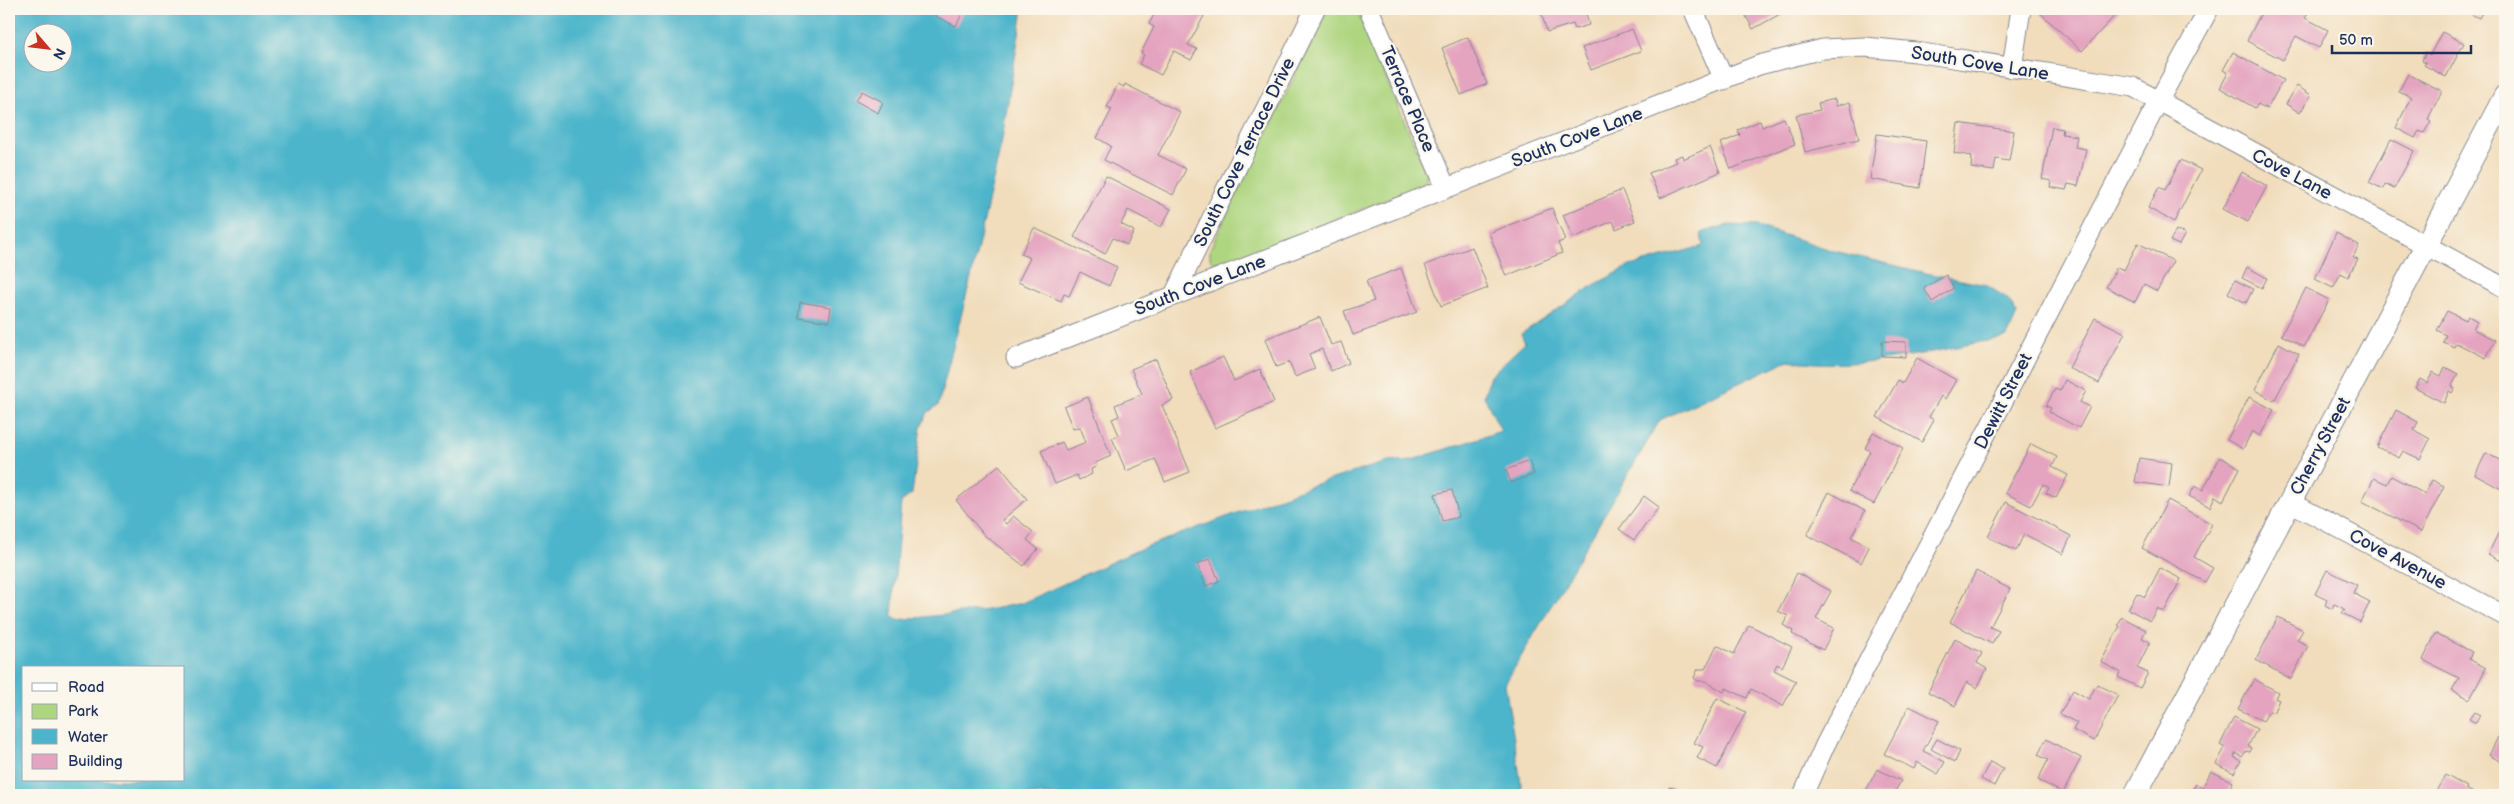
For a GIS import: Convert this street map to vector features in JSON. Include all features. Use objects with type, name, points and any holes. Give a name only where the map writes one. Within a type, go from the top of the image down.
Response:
[{"type":"street","name":"South Cove Terrace Drive","points":[[1174,295],[1315,9]]},
{"type":"street","name":"Terrace Place","points":[[1369,9],[1446,188]]},
{"type":"street","points":[[1693,9],[1724,80]]},
{"type":"street","points":[[2012,68],[2021,9]]},
{"type":"street","name":"Dewitt Street","points":[[1803,795],[1825,745],[2158,102],[2209,9]]},
{"type":"street","name":"South Cove Lane","points":[[1016,358],[1782,58],[1843,47],[1916,52],[2133,87],[2158,102]]},
{"type":"street","name":"Cherry Street","points":[[2135,795],[2505,96]]},
{"type":"street","name":"Cove Lane","points":[[2158,102],[2505,288]]},
{"type":"street","name":"Cove Avenue","points":[[2290,502],[2505,616]]},
{"type":"green space","points":[[1328,9],[1356,9],[1427,173],[1426,180],[1416,188],[1226,263],[1213,262],[1210,258],[1210,249]]},
{"type":"water","points":[[9,9],[1023,9],[1001,145],[972,273],[938,406],[928,412],[921,427],[912,494],[901,502],[892,615],[897,620],[987,610],[1022,603],[1140,549],[1313,485],[1390,461],[1406,462],[1501,431],[1484,396],[1490,376],[1525,343],[1521,334],[1594,285],[1630,266],[1703,246],[1701,233],[1727,225],[1757,226],[1834,251],[1986,285],[2007,298],[2017,314],[2007,337],[1898,358],[1870,361],[1815,363],[1788,360],[1660,420],[1505,684],[1523,795],[9,795]]},
{"type":"building","points":[[938,9],[955,9],[963,12],[956,26],[935,16]]},
{"type":"building","points":[[1157,9],[1190,9],[1204,16],[1188,45],[1197,49],[1191,60],[1174,51],[1161,75],[1139,64],[1144,55],[1141,53],[1154,27],[1149,24]]},
{"type":"building","points":[[1550,9],[1585,9],[1589,25],[1575,29],[1573,24],[1547,32],[1541,12]]},
{"type":"building","points":[[1742,9],[1780,9],[1782,13],[1753,29]]},
{"type":"building","points":[[2043,9],[2121,9],[2082,51],[2040,13]]},
{"type":"building","points":[[2263,9],[2305,9],[2309,11],[2305,18],[2328,30],[2319,48],[2296,36],[2283,60],[2247,41]]},
{"type":"building","points":[[2461,9],[2484,9],[2479,18]]},
{"type":"building","points":[[1632,29],[1641,51],[1591,70],[1582,48]]},
{"type":"building","points":[[2442,32],[2464,43],[2446,77],[2424,65],[2426,63],[2422,60],[2426,52],[2430,55]]},
{"type":"building","points":[[1468,37],[1487,84],[1461,95],[1442,48]]},
{"type":"building","points":[[2233,52],[2283,80],[2267,109],[2258,104],[2255,108],[2220,88],[2228,73],[2223,70]]},
{"type":"building","points":[[2408,74],[2442,91],[2428,119],[2431,121],[2424,133],[2419,131],[2415,138],[2396,128],[2411,97],[2399,91]]},
{"type":"building","points":[[1118,84],[1124,87],[1125,84],[1180,112],[1158,155],[1186,169],[1173,195],[1104,160],[1111,146],[1097,138],[1112,109],[1107,107]]},
{"type":"building","points":[[2297,86],[2311,95],[2300,113],[2286,104]]},
{"type":"building","points":[[862,91],[883,102],[878,113],[856,101]]},
{"type":"building","points":[[1835,99],[1836,106],[1850,102],[1859,139],[1805,152],[1796,115],[1820,110],[1818,103]]},
{"type":"building","points":[[1784,118],[1795,144],[1731,169],[1721,143],[1740,135],[1738,130],[1760,121],[1762,127]]},
{"type":"building","points":[[1958,123],[2014,131],[2009,161],[1996,159],[1994,171],[1971,168],[1972,156],[1954,153]]},
{"type":"building","points":[[2052,127],[2063,129],[2062,134],[2077,136],[2075,147],[2086,149],[2078,186],[2068,184],[2066,190],[2050,187],[2051,181],[2042,179]]},
{"type":"building","points":[[1877,134],[1926,141],[1920,188],[1870,179]]},
{"type":"building","points":[[2391,139],[2414,151],[2394,189],[2385,184],[2383,189],[2369,182]]},
{"type":"building","points":[[1710,147],[1720,172],[1660,198],[1649,173],[1676,162],[1674,158],[1682,155],[1683,159]]},
{"type":"building","points":[[2181,160],[2201,170],[2174,222],[2148,208],[2159,187],[2165,190]]},
{"type":"building","points":[[2242,172],[2267,186],[2248,222],[2223,209]]},
{"type":"building","points":[[1106,176],[1171,209],[1161,227],[1128,210],[1121,224],[1134,231],[1127,245],[1113,238],[1105,254],[1074,237]]},
{"type":"building","points":[[1622,190],[1635,221],[1616,229],[1613,221],[1573,238],[1563,215]]},
{"type":"building","points":[[1552,208],[1565,240],[1558,243],[1562,253],[1506,276],[1489,233]]},
{"type":"building","points":[[1034,228],[1117,267],[1109,286],[1080,272],[1069,296],[1064,294],[1061,301],[1018,282],[1030,258],[1021,254]]},
{"type":"building","points":[[2176,230],[2185,234],[2179,245],[2170,241]]},
{"type":"building","points":[[2336,233],[2359,245],[2353,257],[2358,259],[2348,277],[2341,273],[2333,288],[2315,279]]},
{"type":"building","points":[[2138,243],[2173,261],[2157,291],[2144,284],[2135,302],[2106,287],[2117,267],[2124,270]]},
{"type":"building","points":[[1472,247],[1488,288],[1441,306],[1425,265]]},
{"type":"building","points":[[2247,267],[2267,278],[2262,288],[2242,278]]},
{"type":"building","points":[[1401,268],[1417,312],[1353,335],[1344,311],[1374,301],[1366,281]]},
{"type":"building","points":[[1946,275],[1954,288],[1932,302],[1924,288]]},
{"type":"building","points":[[2235,280],[2253,289],[2246,303],[2228,293]]},
{"type":"building","points":[[2306,288],[2329,300],[2304,347],[2281,335]]},
{"type":"building","points":[[800,302],[831,307],[829,322],[798,317]]},
{"type":"building","points":[[2447,311],[2466,320],[2468,316],[2477,321],[2473,329],[2495,340],[2486,358],[2456,343],[2454,347],[2443,342],[2446,335],[2437,330]]},
{"type":"building","points":[[1320,317],[1331,345],[1341,342],[1349,363],[1331,371],[1322,349],[1309,354],[1315,369],[1295,377],[1289,362],[1276,367],[1265,339]]},
{"type":"building","points":[[2095,318],[2125,333],[2099,383],[2069,368]]},
{"type":"building","points":[[1882,341],[1906,342],[1906,357],[1882,356]]},
{"type":"building","points":[[2279,343],[2299,354],[2274,401],[2255,390]]},
{"type":"building","points":[[1223,357],[1234,381],[1260,369],[1274,402],[1215,428],[1190,372]]},
{"type":"building","points":[[1917,358],[1956,380],[1945,399],[1941,396],[1929,417],[1934,420],[1922,442],[1877,417],[1898,380],[1903,383]]},
{"type":"building","points":[[1156,359],[1173,400],[1162,405],[1190,472],[1165,482],[1155,459],[1126,471],[1112,438],[1119,435],[1112,419],[1119,416],[1115,405],[1142,394],[1131,369]]},
{"type":"building","points":[[2445,367],[2458,374],[2452,386],[2455,388],[2452,393],[2449,391],[2444,403],[2415,388],[2420,379],[2427,383],[2433,372],[2441,376]]},
{"type":"building","points":[[2065,380],[2086,391],[2080,402],[2090,407],[2079,428],[2049,412],[2051,408],[2046,406],[2055,389],[2060,391]]},
{"type":"building","points":[[1088,397],[1111,456],[1095,463],[1096,467],[1091,469],[1092,474],[1079,480],[1077,475],[1055,484],[1041,451],[1062,442],[1066,450],[1086,442],[1080,427],[1073,429],[1064,407]]},
{"type":"building","points":[[2249,397],[2274,410],[2260,436],[2252,431],[2243,449],[2227,440]]},
{"type":"building","points":[[2396,410],[2418,422],[2414,430],[2430,439],[2420,459],[2403,451],[2399,458],[2377,447]]},
{"type":"building","points":[[1873,432],[1903,448],[1874,504],[1849,491],[1870,451],[1865,448]]},
{"type":"building","points":[[2031,444],[2057,457],[2052,467],[2068,475],[2056,498],[2046,493],[2049,488],[2043,484],[2031,506],[2005,493]]},
{"type":"building","points":[[2486,453],[2505,463],[2505,491],[2475,475]]},
{"type":"building","points":[[2220,457],[2240,468],[2223,501],[2215,496],[2210,507],[2189,496],[2195,486],[2203,490]]},
{"type":"building","points":[[2139,458],[2172,463],[2169,487],[2135,482]]},
{"type":"building","points":[[1529,461],[1534,474],[1511,483],[1506,470]]},
{"type":"building","points":[[999,465],[1027,499],[1002,520],[1006,524],[1013,516],[1033,532],[1027,540],[1038,549],[1024,566],[984,535],[956,500]]},
{"type":"building","points":[[2391,476],[2425,494],[2432,480],[2444,486],[2421,532],[2362,501],[2374,478],[2387,484]]},
{"type":"building","points":[[1452,490],[1459,517],[1442,521],[1435,494]]},
{"type":"building","points":[[1829,492],[1865,511],[1851,537],[1869,547],[1861,563],[1807,535]]},
{"type":"building","points":[[1644,496],[1659,507],[1634,540],[1619,529]]},
{"type":"building","points":[[2168,500],[2212,524],[2194,557],[2213,568],[2205,582],[2142,548]]},
{"type":"building","points":[[2006,502],[2071,536],[2063,554],[2024,534],[2016,551],[1988,537]]},
{"type":"building","points":[[2503,524],[2505,525],[2505,563],[2488,554]]},
{"type":"building","points":[[1210,559],[1219,581],[1206,586],[1197,564]]},
{"type":"building","points":[[2160,568],[2181,579],[2164,612],[2157,608],[2150,621],[2128,609],[2137,593],[2145,597]]},
{"type":"building","points":[[2327,570],[2357,585],[2353,593],[2370,602],[2360,622],[2342,613],[2345,609],[2334,604],[2332,609],[2325,605],[2327,600],[2315,594]]},
{"type":"building","points":[[1976,571],[2010,589],[1990,627],[1999,631],[1992,644],[1950,622]]},
{"type":"building","points":[[1797,573],[1831,591],[1816,619],[1834,628],[1823,650],[1792,634],[1793,631],[1783,625],[1788,616],[1778,611]]},
{"type":"building","points":[[2122,617],[2146,630],[2142,638],[2150,642],[2137,668],[2148,673],[2140,688],[2118,677],[2120,672],[2101,662],[2120,626],[2118,625]]},
{"type":"building","points":[[2278,617],[2303,630],[2297,640],[2308,646],[2291,679],[2256,660]]},
{"type":"building","points":[[1749,625],[1792,647],[1782,667],[1777,664],[1774,670],[1796,681],[1783,706],[1751,689],[1747,698],[1726,688],[1724,692],[1705,681],[1698,681],[1694,678],[1698,669],[1705,669],[1717,645],[1734,654]]},
{"type":"building","points":[[2436,633],[2472,652],[2469,659],[2486,668],[2470,699],[2452,690],[2459,678],[2423,660]]},
{"type":"building","points":[[1955,639],[1982,653],[1977,663],[1987,669],[1977,688],[1967,682],[1955,706],[1928,692]]},
{"type":"building","points":[[2254,679],[2278,692],[2275,698],[2279,700],[2273,713],[2269,711],[2263,721],[2238,709]]},
{"type":"building","points":[[2097,684],[2118,695],[2094,741],[2073,730],[2077,723],[2060,714],[2073,690],[2089,699]]},
{"type":"building","points":[[1717,698],[1746,712],[1717,768],[1697,758],[1703,747],[1694,743]]},
{"type":"building","points":[[1909,706],[1939,721],[1923,751],[1945,762],[1938,774],[1917,762],[1914,769],[1884,754]]},
{"type":"building","points":[[2474,712],[2480,715],[2476,723],[2469,719]]},
{"type":"building","points":[[2234,717],[2257,729],[2248,746],[2252,748],[2250,752],[2246,751],[2242,757],[2236,753],[2234,757],[2241,761],[2234,773],[2216,764],[2225,748],[2220,745]]},
{"type":"building","points":[[2498,737],[2505,741],[2505,764],[2489,755]]},
{"type":"building","points":[[1937,739],[1960,751],[1955,762],[1931,749]]},
{"type":"building","points":[[2046,739],[2081,758],[2063,793],[2038,780],[2048,760],[2038,755]]},
{"type":"building","points":[[1990,762],[2003,769],[1994,786],[1981,779]]},
{"type":"building","points":[[1877,769],[1901,781],[1893,795],[1864,795]]},
{"type":"building","points":[[2211,771],[2233,782],[2226,795],[2190,795],[2196,784],[2203,787]]},
{"type":"building","points":[[2445,775],[2467,787],[2466,789],[2477,795],[2434,795]]},
{"type":"building","points":[[1669,787],[1697,793],[1697,795],[1666,795]]}]
